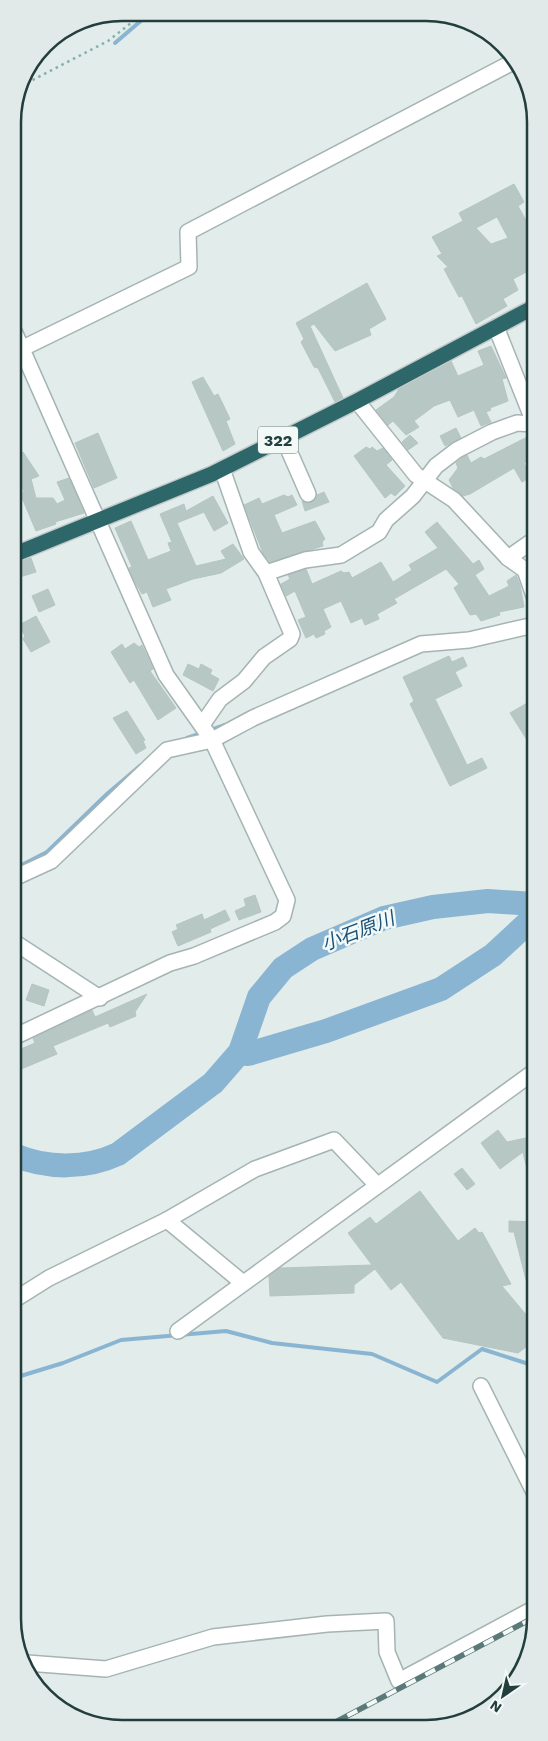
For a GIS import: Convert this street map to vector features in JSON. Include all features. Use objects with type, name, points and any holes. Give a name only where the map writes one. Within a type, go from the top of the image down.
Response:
[{"type":"highway","name":"322","points":[[21,552],[222,469],[357,401],[527,311]]},
{"type":"street","points":[[23,348],[188,268],[188,232],[509,64]]},
{"type":"street","points":[[496,327],[527,405]]},
{"type":"street","points":[[21,344],[96,520],[166,676],[207,732],[287,900],[283,916],[275,922],[194,956],[170,963],[100,998],[21,1034]]},
{"type":"street","points":[[357,401],[416,476],[426,480],[454,500],[508,558],[525,570],[527,576]]},
{"type":"street","points":[[266,572],[305,560],[342,555],[379,532],[386,520],[413,496],[436,466],[457,450],[492,432],[517,423],[527,424]]},
{"type":"street","points":[[283,437],[308,494]]},
{"type":"street","points":[[207,732],[220,698],[244,681],[264,656],[290,638],[292,634],[266,572],[251,552],[222,469]]},
{"type":"street","points":[[508,558],[527,545]]},
{"type":"street","points":[[21,875],[51,861],[166,750],[207,732],[253,718],[421,644],[469,640],[527,627]]},
{"type":"street","points":[[21,947],[100,998]]},
{"type":"street","points":[[178,1331],[527,1077]]},
{"type":"street","points":[[21,1296],[49,1278],[166,1220],[255,1169],[334,1140],[378,1185]]},
{"type":"street","points":[[166,1220],[243,1284]]},
{"type":"street","points":[[481,1386],[527,1478]]},
{"type":"street","points":[[32,1663],[106,1669],[213,1637],[327,1624],[386,1621],[387,1652],[399,1681],[527,1612]]},
{"type":"path","points":[[30,81],[108,41],[134,21]]},
{"type":"building","points":[[514,184],[524,202],[518,206],[527,222],[527,272],[513,279],[518,290],[503,299],[507,306],[476,324],[462,296],[459,297],[444,269],[448,267],[437,256],[442,254],[432,237],[463,221],[459,213]],"holes":[[[497,217],[508,238],[491,244],[476,228]]]},
{"type":"building","points":[[367,283],[386,319],[369,329],[371,335],[335,351],[314,324],[310,326],[343,398],[335,402],[318,368],[314,367],[301,342],[304,339],[296,323]]},
{"type":"building","points":[[491,346],[506,378],[502,379],[508,401],[490,408],[491,410],[486,412],[491,422],[481,426],[474,410],[458,417],[450,400],[434,406],[414,421],[419,427],[406,435],[393,421],[388,425],[376,410],[394,397],[399,389],[451,361],[458,376],[484,365],[478,351]]},
{"type":"building","points":[[203,377],[214,396],[218,394],[230,419],[226,421],[235,444],[223,451],[192,382]]},
{"type":"building","points":[[456,428],[461,438],[445,446],[440,436]]},
{"type":"building","points":[[98,433],[117,478],[94,488],[75,443]]},
{"type":"building","points":[[410,435],[418,443],[408,450],[402,442]]},
{"type":"building","points":[[527,437],[527,461],[524,463],[527,469],[527,479],[522,482],[514,468],[470,494],[463,496],[453,488],[449,480],[458,468],[456,463],[467,455],[471,463],[481,457],[484,459]]},
{"type":"building","points":[[366,447],[370,449],[372,447],[377,451],[383,448],[392,460],[386,465],[405,486],[395,496],[391,493],[385,498],[354,456]]},
{"type":"building","points":[[23,452],[39,476],[31,479],[36,498],[53,498],[57,504],[65,500],[57,482],[69,478],[84,513],[55,522],[56,524],[36,531],[21,495],[21,493],[24,492],[21,485],[21,453]]},
{"type":"building","points":[[324,492],[329,502],[305,511],[302,501],[311,503],[317,495]]},
{"type":"building","points":[[284,495],[288,497],[292,495],[297,505],[274,515],[282,533],[315,521],[325,539],[322,542],[323,546],[270,562],[263,553],[244,505],[259,498],[262,504]]},
{"type":"building","points":[[213,496],[228,523],[214,531],[204,512],[177,523],[196,566],[226,559],[221,551],[233,544],[244,559],[221,573],[193,579],[166,589],[171,600],[153,607],[147,592],[142,594],[135,582],[129,568],[132,567],[115,528],[131,521],[148,560],[171,551],[168,543],[172,542],[160,514],[184,504],[186,511]]},
{"type":"building","points":[[437,522],[473,564],[479,560],[484,569],[475,575],[489,596],[509,586],[507,581],[516,575],[524,607],[499,612],[500,615],[481,621],[476,614],[470,615],[454,588],[459,584],[446,569],[394,599],[397,603],[377,614],[379,619],[365,625],[362,618],[351,623],[341,601],[323,609],[331,627],[324,631],[325,634],[316,638],[314,634],[306,638],[298,620],[306,617],[295,591],[286,596],[281,584],[290,579],[288,575],[306,569],[312,584],[341,571],[344,573],[349,572],[352,578],[381,562],[393,582],[412,570],[409,565],[438,548],[425,532]]},
{"type":"building","points":[[31,558],[36,572],[21,577],[21,561]]},
{"type":"building","points":[[48,589],[55,605],[39,612],[32,596]]},
{"type":"building","points":[[36,616],[50,642],[31,652],[23,639],[25,636],[21,624]]},
{"type":"building","points":[[134,643],[139,647],[142,645],[153,669],[150,671],[176,708],[158,720],[134,680],[130,683],[111,652],[122,644],[125,649]]},
{"type":"building","points":[[449,656],[452,662],[463,657],[467,666],[455,672],[462,686],[435,699],[467,765],[482,758],[487,768],[450,786],[410,704],[414,701],[403,677]]},
{"type":"building","points":[[188,664],[199,669],[201,664],[212,670],[210,674],[219,679],[213,691],[183,675]]},
{"type":"building","points":[[527,703],[527,740],[510,713]]},
{"type":"building","points":[[127,711],[145,740],[143,741],[146,748],[136,754],[113,718]]},
{"type":"building","points":[[255,895],[261,912],[239,920],[235,911],[246,906],[244,899]]},
{"type":"building","points":[[225,910],[230,920],[210,929],[211,932],[178,946],[172,932],[178,929],[176,925],[202,914],[204,920]]},
{"type":"building","points":[[32,984],[49,990],[44,1006],[26,1000]]},
{"type":"building","points":[[147,994],[135,1012],[136,1016],[110,1027],[108,1023],[53,1046],[57,1054],[21,1069],[21,1049],[35,1043],[33,1038],[92,1010],[95,1017]]},
{"type":"building","points":[[498,1130],[507,1142],[527,1138],[527,1169],[523,1152],[500,1169],[481,1143]]},
{"type":"building","points":[[462,1168],[475,1184],[467,1190],[454,1174]]},
{"type":"building","points":[[420,1191],[458,1241],[475,1228],[479,1233],[482,1232],[511,1284],[502,1286],[527,1316],[527,1346],[518,1353],[443,1338],[401,1282],[391,1290],[375,1269],[354,1285],[354,1293],[270,1296],[269,1276],[280,1268],[372,1265],[348,1233],[370,1217],[376,1224]]},
{"type":"building","points":[[509,1221],[527,1222],[527,1280],[514,1232],[509,1232]]},
{"type":"waterway","points":[[115,43],[141,21]]},
{"type":"waterway","points":[[211,730],[225,725]]},
{"type":"waterway","points":[[187,738],[202,733]]},
{"type":"waterway","points":[[21,865],[47,852],[107,794],[141,765]]},
{"type":"waterway","name":"小石原川","points":[[21,1158],[53,1165],[80,1165],[118,1154],[213,1083],[240,1052],[259,997],[283,968],[312,949],[384,918],[433,907],[488,901],[527,904]]},
{"type":"waterway","name":"小石原川","points":[[240,1052],[248,1054],[326,1031],[441,989],[493,955],[527,923]]},
{"type":"waterway","points":[[21,1376],[63,1363],[121,1340],[226,1331],[272,1343],[372,1354],[437,1382],[482,1349],[527,1363]]},
{"type":"railway","points":[[339,1720],[527,1621]]}]
